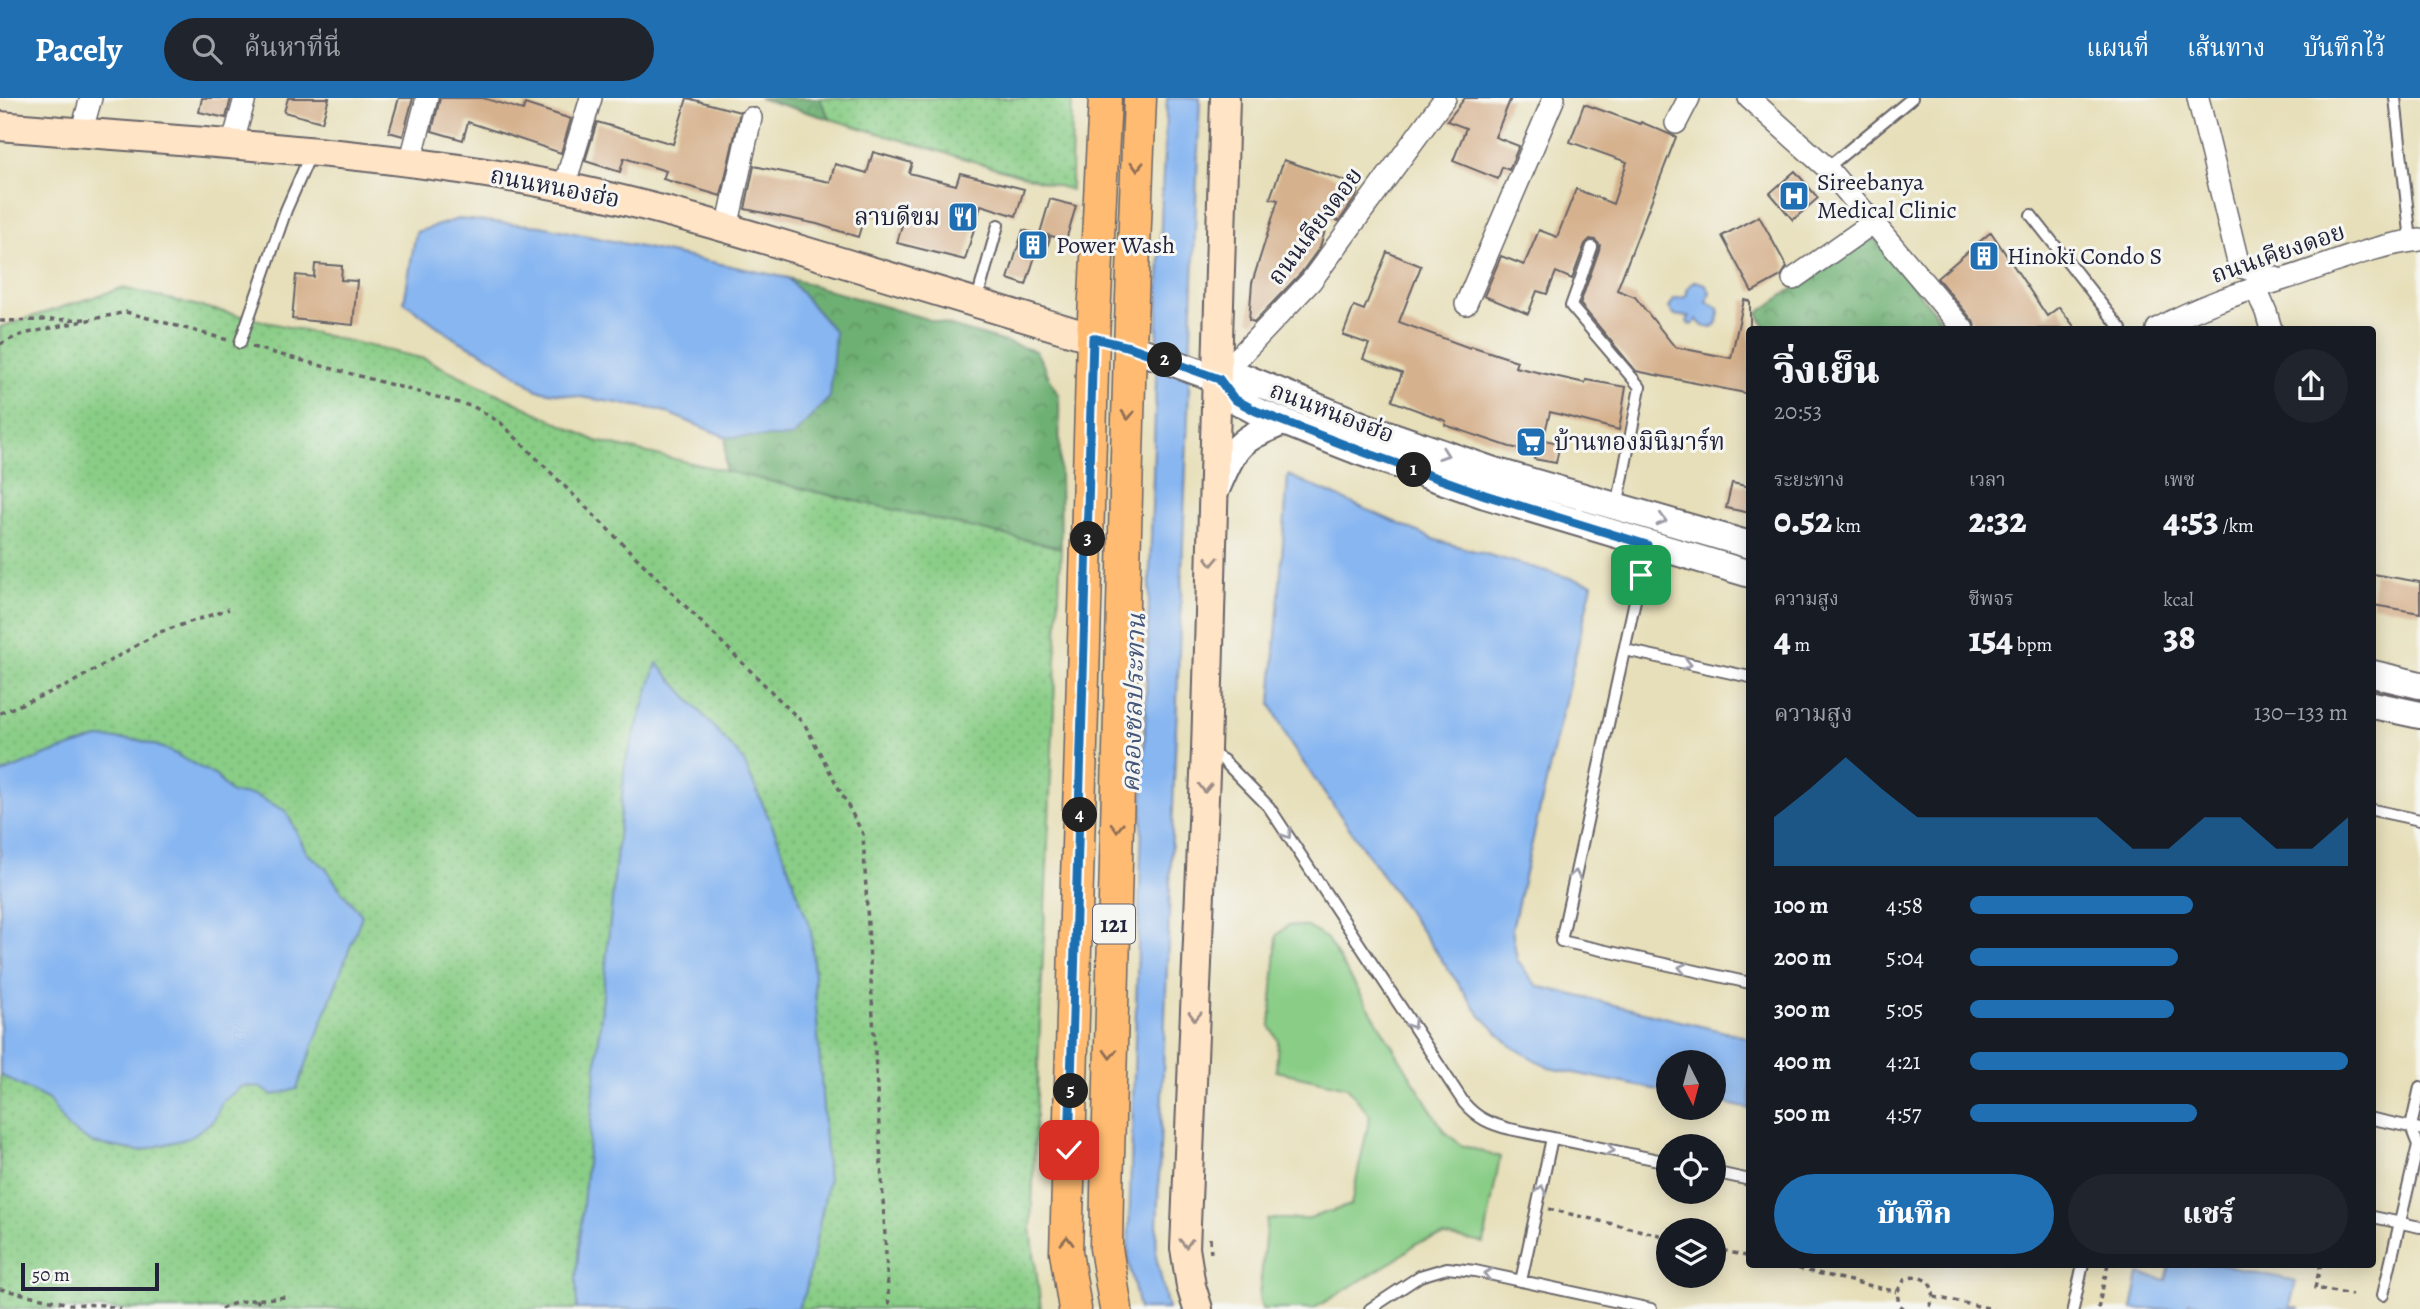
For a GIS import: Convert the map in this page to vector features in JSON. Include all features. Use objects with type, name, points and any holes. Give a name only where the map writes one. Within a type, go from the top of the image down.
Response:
[{"type":"main road","name":"121","points":[[1075,1309],[1066,1252],[1093,338],[1105,98]]},
{"type":"main road","name":"121","points":[[1116,1309],[1106,1234],[1130,347],[1140,98]]},
{"type":"main road","points":[[1198,1309],[1185,1248],[1219,379],[1225,98]]},
{"type":"main road","name":"ถนนหนองฮ่อ","points":[[0,126],[410,163],[564,187],[637,203],[727,228],[1093,338]]},
{"type":"main road","points":[[1093,338],[1130,347]]},
{"type":"street","points":[[81,133],[91,98]]},
{"type":"street","points":[[232,146],[244,98]]},
{"type":"street","points":[[410,163],[426,98]]},
{"type":"street","points":[[564,187],[591,98]]},
{"type":"street","name":"ถนนเคียงดอย","points":[[1219,379],[1311,281],[1444,98]]},
{"type":"street","points":[[1466,304],[1553,98]]},
{"type":"street","points":[[1676,123],[1689,98]]},
{"type":"street","points":[[1749,98],[1827,168],[1961,326]]},
{"type":"street","points":[[2198,98],[2239,266],[2281,280]]},
{"type":"street","points":[[727,228],[751,118]]},
{"type":"street","points":[[1793,279],[1874,222]]},
{"type":"street","name":"ถนนเคียงดอย","points":[[2162,326],[2255,287],[2366,250],[2415,240]]},
{"type":"street","points":[[2255,287],[2270,326]]},
{"type":"street","points":[[1130,347],[1219,379]]},
{"type":"street","name":"ถนนหนองฮ่อ","points":[[1219,379],[1243,377],[1364,426],[1494,471],[1746,544]]},
{"type":"street","name":"ถนนหนองฮ่อ","points":[[1219,379],[1234,399],[1283,422],[1485,495],[1746,573]]},
{"type":"street","points":[[1214,493],[1230,457],[1244,440],[1283,422]]},
{"type":"street","points":[[2376,675],[2420,685]]},
{"type":"street","points":[[2376,706],[2420,715]]},
{"type":"lane","points":[[1827,168],[1912,98]]},
{"type":"lane","points":[[2395,98],[2415,240]]},
{"type":"lane","points":[[240,343],[286,210],[311,153]]},
{"type":"lane","points":[[2031,215],[2119,326]]},
{"type":"lane","points":[[976,303],[998,225]]},
{"type":"lane","points":[[1592,247],[1571,306],[1640,387],[1617,508]]},
{"type":"lane","points":[[1647,545],[1561,941],[1746,982]]},
{"type":"lane","points":[[1625,650],[1746,676]]},
{"type":"lane","points":[[1206,750],[1223,760],[1269,807],[1475,1115],[1489,1124],[1656,1160]]},
{"type":"lane","points":[[2376,811],[2420,820]]},
{"type":"lane","points":[[2383,1294],[2419,1144],[2416,1128],[2420,1087]]},
{"type":"lane","points":[[2376,1120],[2416,1128]]},
{"type":"lane","points":[[1521,1281],[1552,1138]]},
{"type":"lane","points":[[1726,1175],[1746,1179]]},
{"type":"lane","points":[[2376,1218],[2420,1227]]},
{"type":"lane","points":[[1370,1309],[1420,1276],[1447,1268],[1475,1271],[1651,1309]]},
{"type":"lane","points":[[2073,1309],[2082,1268]]},
{"type":"path","points":[[0,344],[23,334],[126,312],[474,407],[501,423],[805,725],[863,834],[889,1309]]},
{"type":"path","points":[[0,321],[99,319]]},
{"type":"path","points":[[0,713],[68,685],[160,632],[229,609]]},
{"type":"path","points":[[1537,1206],[1656,1234]]},
{"type":"path","points":[[1726,1251],[1746,1256]]},
{"type":"path","points":[[1796,1268],[1897,1292]]},
{"type":"path","points":[[2098,1309],[2107,1268]]},
{"type":"path","points":[[2320,1268],[2315,1287],[2352,1295]]},
{"type":"path","points":[[1903,1309],[1899,1305],[1897,1292],[1905,1279],[1915,1276],[1929,1282],[1934,1297],[1928,1309]]},
{"type":"path","points":[[0,1289],[69,1304],[103,1305],[121,1309]]},
{"type":"path","points":[[220,1309],[230,1304],[256,1299],[285,1297]]},
{"type":"path","points":[[1934,1297],[1993,1309]]},
{"type":"path","points":[[256,1299],[262,1309]]},
{"type":"green space","points":[[759,98],[819,98],[830,119]]},
{"type":"green space","points":[[819,98],[1072,98],[1071,190],[830,119]]},
{"type":"green space","points":[[1871,234],[1946,326],[1764,326],[1758,313]]},
{"type":"green space","points":[[788,278],[1036,351],[1059,396],[1061,548],[725,471],[726,437],[792,436],[835,332]]},
{"type":"green space","points":[[122,288],[425,359],[596,441],[1061,548],[1031,1228],[1041,1309],[0,1309],[0,327]]},
{"type":"green space","points":[[1288,925],[1308,927],[1327,939],[1444,1131],[1461,1145],[1500,1157],[1484,1243],[1444,1236],[1417,1243],[1398,1258],[1313,1309],[1262,1309],[1259,1297],[1267,1219],[1306,1219],[1351,1205],[1370,1116],[1347,1087],[1276,1071],[1278,1040],[1270,1026],[1277,935]]},
{"type":"water","points":[[1167,98],[1200,98],[1156,1256],[1168,1309],[1139,1309],[1128,1259]]},
{"type":"water","points":[[458,219],[541,226],[788,278],[835,332],[830,397],[792,437],[726,437],[660,410],[537,390],[491,357],[455,339],[404,302],[416,232]]},
{"type":"water","points":[[1696,281],[1705,284],[1710,292],[1707,302],[1718,308],[1717,324],[1711,328],[1703,326],[1696,319],[1694,324],[1690,325],[1687,322],[1689,317],[1674,315],[1669,308],[1674,299],[1686,297],[1688,287]]},
{"type":"water","points":[[1288,475],[1436,540],[1592,584],[1512,929],[1517,960],[1537,986],[1746,1037],[1746,1108],[1726,1104],[1726,1050],[1656,1050],[1656,1090],[1549,1068],[1511,1046],[1481,1016],[1291,745],[1271,704]]},
{"type":"water","points":[[657,663],[743,760],[779,841],[811,931],[828,1182],[805,1294],[797,1309],[577,1309],[576,1278],[625,764]]},
{"type":"water","points":[[98,738],[139,740],[166,749],[216,776],[231,793],[255,795],[286,811],[307,853],[326,868],[362,915],[297,1089],[273,1095],[259,1087],[242,1086],[222,1102],[214,1120],[189,1138],[139,1151],[92,1143],[66,1126],[49,1100],[0,1075],[0,774]]},
{"type":"water","points":[[2169,1268],[2236,1268],[2296,1281],[2290,1306],[2301,1309],[2224,1309],[2189,1302],[2187,1309],[2132,1309],[2139,1274],[2166,1280]]},
{"type":"building","points":[[202,98],[231,98],[226,118],[199,112]]},
{"type":"building","points":[[288,98],[329,98],[322,122],[284,112]]},
{"type":"building","points":[[399,98],[413,98],[403,136],[389,132]]},
{"type":"building","points":[[440,98],[483,98],[523,110],[525,104],[571,119],[561,153],[468,122],[463,140],[432,131]]},
{"type":"building","points":[[687,98],[740,112],[721,196],[663,179],[666,171],[624,158],[620,172],[585,161],[597,122],[673,144]]},
{"type":"building","points":[[1465,98],[1511,98],[1495,137],[1519,146],[1509,170],[1502,167],[1498,179],[1453,161],[1466,128],[1447,121]]},
{"type":"building","points":[[1584,104],[1640,124],[1641,122],[1676,137],[1617,290],[1635,297],[1675,347],[1731,358],[1744,300],[1750,301],[1750,326],[1746,326],[1746,393],[1636,371],[1580,304],[1599,250],[1600,245],[1595,240],[1590,239],[1585,244],[1572,279],[1556,272],[1547,294],[1537,291],[1528,314],[1484,296],[1501,256],[1524,265],[1539,230],[1557,237],[1576,189],[1613,204],[1627,162],[1570,142]]},
{"type":"building","points":[[873,152],[912,163],[909,173],[956,185],[960,173],[1024,189],[1016,216],[981,205],[965,260],[897,243],[902,225],[865,214],[858,237],[817,224],[745,209],[754,166],[830,182],[835,164],[867,173]]},
{"type":"building","points":[[1284,160],[1360,186],[1356,197],[1339,221],[1329,218],[1320,247],[1301,273],[1254,322],[1249,320],[1252,283],[1278,200],[1270,198]]},
{"type":"building","name":"Sireebanya Medical Clinic","points":[[1795,171],[1818,198],[1793,220],[1770,193]]},
{"type":"building","points":[[1050,199],[1076,206],[1066,240],[1040,233]]},
{"type":"building","points":[[1759,216],[1787,267],[1781,276],[1752,292],[1722,236]]},
{"type":"building","points":[[1023,230],[1050,238],[1045,253],[1037,250],[1026,285],[1008,279]]},
{"type":"building","name":"Hinokï Condo S","points":[[1991,232],[2047,316],[2059,307],[2074,326],[1975,326],[1937,278]]},
{"type":"building","points":[[1387,252],[1421,266],[1399,322],[1470,348],[1471,346],[1517,361],[1515,367],[1585,383],[1586,380],[1626,387],[1619,430],[1550,412],[1543,440],[1560,443],[1556,463],[1534,459],[1536,452],[1510,447],[1445,425],[1446,421],[1392,401],[1402,373],[1363,359],[1369,344],[1343,335],[1354,306],[1364,310]]},
{"type":"building","points":[[315,264],[342,266],[341,280],[357,281],[353,325],[292,319],[296,275],[314,277]]},
{"type":"building","points":[[1732,483],[1746,486],[1746,512],[1726,508]]},
{"type":"building","points":[[2376,575],[2420,582],[2420,613],[2376,606]]},
{"type":"place","name":"Sireebanya Medical Clinic","points":[[1794,196]]},
{"type":"place","name":"ลาบดีขม","points":[[963,217]]},
{"type":"place","name":"Power Wash","points":[[1033,245]]},
{"type":"place","name":"Hinokï Condo S","points":[[1984,256]]},
{"type":"place","name":"บ้านทองมินิมาร์ท","points":[[1531,442]]},
{"type":"route","points":[[1069,1150],[1093,338],[1130,347],[1219,379],[1234,399],[1256,411],[1358,450],[1485,495],[1647,545],[1641,575]]},
{"type":"water label","name":"คลองชลประทาน","points":[[1133,703]]}]
